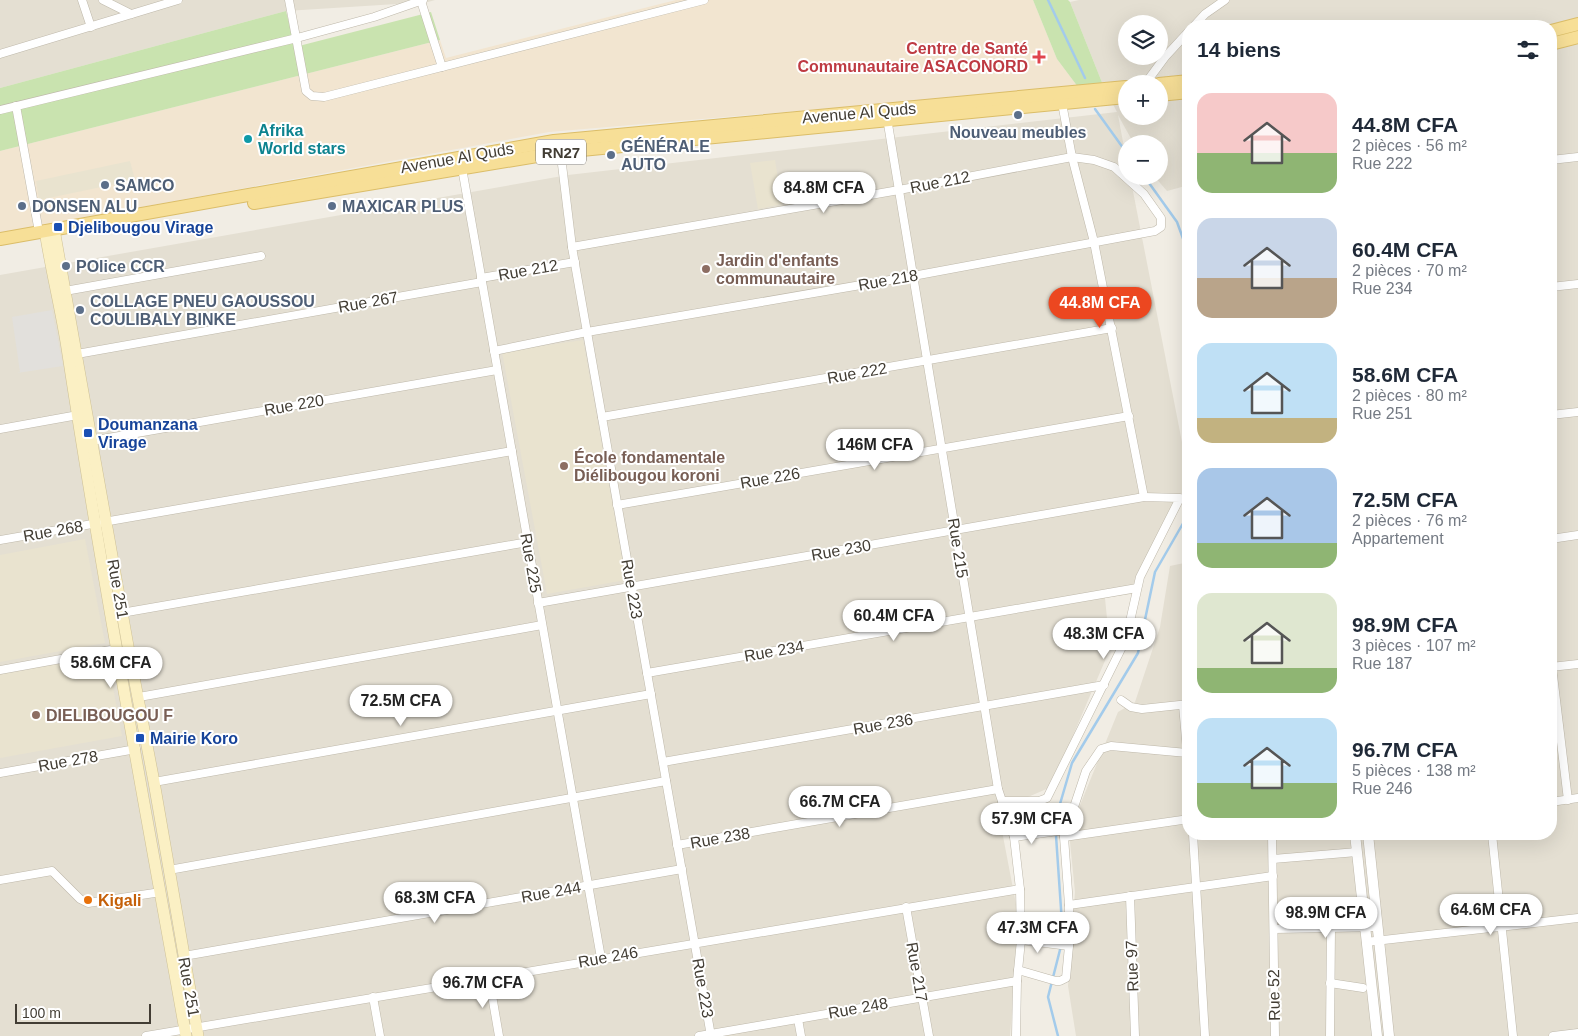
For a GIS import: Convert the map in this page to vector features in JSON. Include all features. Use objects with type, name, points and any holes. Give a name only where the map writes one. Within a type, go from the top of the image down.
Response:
[{"type":"main road","points":[[1557,29],[1578,24]]},
{"type":"main road","points":[[1557,42],[1578,37]]},
{"type":"main road","points":[[1168,83],[1182,82]]},
{"type":"main road","name":"Avenue Al Quds","points":[[0,248],[48,234],[560,147],[1102,94],[1118,89]]},
{"type":"main road","points":[[1168,93],[1182,92]]},
{"type":"main road","name":"Avenue Al Quds","points":[[1102,94],[1118,96]]},
{"type":"main road","name":"Avenue Al Quds","points":[[886,116],[1062,103],[1079,96]]},
{"type":"main road","name":"Avenue Al Quds","points":[[0,239],[48,234],[462,168],[560,147]]},
{"type":"main road","name":"Rue 251","points":[[48,234],[65,290],[77,354],[92,441],[110,615],[161,892],[191,1032]]},
{"type":"main road","name":"Rue 251","points":[[48,234],[78,415],[139,697],[184,956],[191,1032]]},
{"type":"street","points":[[82,0],[90,27]]},
{"type":"street","points":[[103,0],[131,14]]},
{"type":"street","points":[[0,54],[178,0]]},
{"type":"street","points":[[289,0],[306,90],[312,96],[324,97],[704,0]]},
{"type":"street","points":[[0,110],[297,38],[374,17],[409,2],[422,0],[442,67]]},
{"type":"street","points":[[1200,20],[1225,0]]},
{"type":"street","points":[[1151,75],[1182,39]]},
{"type":"street","points":[[1062,103],[1072,157],[1094,242],[1112,328],[1144,497]]},
{"type":"street","points":[[16,106],[48,234]]},
{"type":"street","name":"Rue 215","points":[[886,116],[998,789],[1014,837],[1020,888],[1021,940],[1017,981],[1016,1036]]},
{"type":"street","name":"Rue 223","points":[[560,147],[572,247],[711,1035]]},
{"type":"street","name":"Rue 212","points":[[572,247],[899,190],[1072,157]]},
{"type":"street","name":"Rue 218","points":[[494,351],[587,332],[1155,232],[1161,227],[1161,218],[1144,194],[1114,168],[1094,160],[1072,157]]},
{"type":"street","points":[[1557,159],[1578,157]]},
{"type":"street","name":"Rue 225","points":[[462,168],[601,958]]},
{"type":"street","points":[[65,290],[262,256]]},
{"type":"street","name":"Rue 212","points":[[482,280],[575,262]]},
{"type":"street","name":"Rue 267","points":[[77,354],[482,280]]},
{"type":"street","points":[[1557,286],[1578,284]]},
{"type":"street","name":"Rue 222","points":[[602,417],[1112,328]]},
{"type":"street","name":"Rue 220","points":[[92,441],[497,370]]},
{"type":"street","points":[[1557,414],[1578,412]]},
{"type":"street","points":[[0,429],[78,415]]},
{"type":"street","name":"Rue 226","points":[[618,505],[1130,416]]},
{"type":"street","name":"Rue 268","points":[[0,540],[512,451]]},
{"type":"street","name":"Rue 230","points":[[538,602],[1144,497],[1180,498],[1140,577],[1137,588]]},
{"type":"street","points":[[1557,538],[1578,536]]},
{"type":"street","points":[[110,615],[528,542]]},
{"type":"street","points":[[1002,801],[1039,801],[1047,798],[1126,639],[1137,588]]},
{"type":"street","name":"Rue 234","points":[[647,674],[1137,588]]},
{"type":"street","points":[[139,697],[542,625]]},
{"type":"street","points":[[0,670],[116,649]]},
{"type":"street","points":[[1557,666],[1578,664]]},
{"type":"street","name":"Rue 236","points":[[663,762],[1104,685]]},
{"type":"street","points":[[154,782],[651,694]]},
{"type":"street","points":[[1121,700],[1131,708],[1142,709],[1182,704]]},
{"type":"street","points":[[1557,709],[1568,800]]},
{"type":"street","points":[[1018,970],[1060,981],[1066,978],[1063,945],[1069,905],[1065,833],[1086,771],[1101,748],[1111,746],[1182,753]]},
{"type":"street","name":"Rue 278","points":[[0,773],[136,749]]},
{"type":"street","points":[[169,870],[666,781]]},
{"type":"street","name":"Rue 238","points":[[677,845],[998,789]]},
{"type":"street","points":[[1557,801],[1578,798]]},
{"type":"street","points":[[1014,837],[1057,830],[1065,833],[1182,820]]},
{"type":"street","points":[[1193,840],[1205,1036]]},
{"type":"street","name":"Rue 52","points":[[1272,840],[1275,1036]]},
{"type":"street","points":[[1355,840],[1377,1036]]},
{"type":"street","points":[[1369,840],[1390,1036]]},
{"type":"street","points":[[1493,840],[1513,1036]]},
{"type":"street","points":[[1273,859],[1356,852]]},
{"type":"street","name":"Rue 244","points":[[184,956],[682,869]]},
{"type":"street","points":[[0,880],[52,871],[80,899],[88,903],[161,892]]},
{"type":"street","points":[[1069,905],[1273,876]]},
{"type":"street","name":"Rue 246","points":[[146,1036],[191,1032],[373,997],[1020,888]]},
{"type":"street","name":"Rue 97","points":[[1130,896],[1135,1036]]},
{"type":"street","name":"Rue 217","points":[[906,907],[929,1036]]},
{"type":"street","points":[[1366,942],[1578,918]]},
{"type":"street","points":[[1274,929],[1378,927]]},
{"type":"street","points":[[1330,1036],[1331,928]]},
{"type":"street","points":[[1021,940],[1063,945]]},
{"type":"street","points":[[489,978],[499,1036]]},
{"type":"street","name":"Rue 248","points":[[699,1036],[1017,981]]},
{"type":"street","points":[[1330,983],[1363,988]]},
{"type":"street","points":[[373,997],[380,1036]]},
{"type":"street","points":[[798,1019],[801,1036]]},
{"type":"street","points":[[1553,1036],[1578,1033]]},
{"type":"shaded area","points":[[0,0],[435,0],[286,11],[0,88]]},
{"type":"shaded area","points":[[676,0],[1033,0],[1057,59],[1078,87],[549,132],[0,233],[0,151],[440,40],[446,58]]},
{"type":"shaded area","points":[[1079,0],[1578,0],[1578,1036],[1076,1036],[1068,986],[1075,892],[1069,832],[1118,712],[1135,702],[1160,627],[1170,566],[1182,563],[1182,840],[1557,840],[1557,20],[1182,20],[1182,187],[1167,191],[1162,185],[1168,185],[1168,135],[1129,135],[1124,125],[1168,125],[1168,75],[1118,75],[1118,125],[1120,125],[1122,135],[1118,135],[1118,185],[1132,185],[1182,442],[1182,493],[1137,593],[1105,598],[1110,649],[1051,787],[998,810],[1019,920],[1010,1036],[0,1036],[0,275],[568,175],[1117,112],[1103,85],[1070,2]]},
{"type":"shaded area","points":[[775,160],[782,204],[758,209],[750,163]]},
{"type":"shaded area","points":[[130,161],[135,180],[39,200],[36,181]]},
{"type":"shaded area","points":[[52,310],[63,366],[17,373],[20,372],[12,317]]},
{"type":"shaded area","name":"École fondamentale Diélibougou koroni","points":[[583,340],[626,580],[547,594],[502,352]]},
{"type":"shaded area","points":[[85,539],[105,643],[0,662],[0,555]]},
{"type":"shaded area","points":[[107,655],[122,736],[0,758],[0,674]]},
{"type":"green space","points":[[1033,0],[1068,0],[1070,2],[1103,85],[1078,87],[1057,59]]},
{"type":"green space","points":[[286,11],[295,47],[431,12],[440,40],[0,151],[0,88]]},
{"type":"waterway","points":[[1048,0],[1085,78]]},
{"type":"waterway","points":[[1095,109],[1118,141]]},
{"type":"waterway","points":[[1150,185],[1177,222],[1182,236]]},
{"type":"waterway","points":[[1058,1036],[1048,997],[1063,938],[1055,821],[1072,763],[1138,653],[1155,572],[1182,525]]},
{"type":"place","name":"Centre de Santé Communautaire ASACONORD","points":[[1039,57]]},
{"type":"place","name":"Nouveau meubles","points":[[1018,115]]},
{"type":"place","name":"Afrika World stars","points":[[248,139]]},
{"type":"place","name":"GÉNÉRALE AUTO","points":[[611,155]]},
{"type":"place","name":"SAMCO","points":[[105,185]]},
{"type":"place","name":"DONSEN ALU","points":[[22,206]]},
{"type":"place","name":"MAXICAR PLUS","points":[[332,206]]},
{"type":"place","name":"Djelibougou Virage","points":[[58,227]]},
{"type":"place","name":"POlice CCR","points":[[66,266]]},
{"type":"place","name":"Jardin d'enfants communautaire","points":[[706,269]]},
{"type":"place","name":"COLLAGE PNEU GAOUSSOU COULIBALY BINKE","points":[[80,310]]},
{"type":"place","name":"Doumanzana Virage","points":[[88,433]]},
{"type":"place","name":"École fondamentale Diélibougou koroni","points":[[564,466]]},
{"type":"place","name":"DIELIBOUGOU F","points":[[36,715]]},
{"type":"place","name":"Mairie Koro","points":[[140,738]]},
{"type":"place","name":"Kigali","points":[[88,900]]}]
